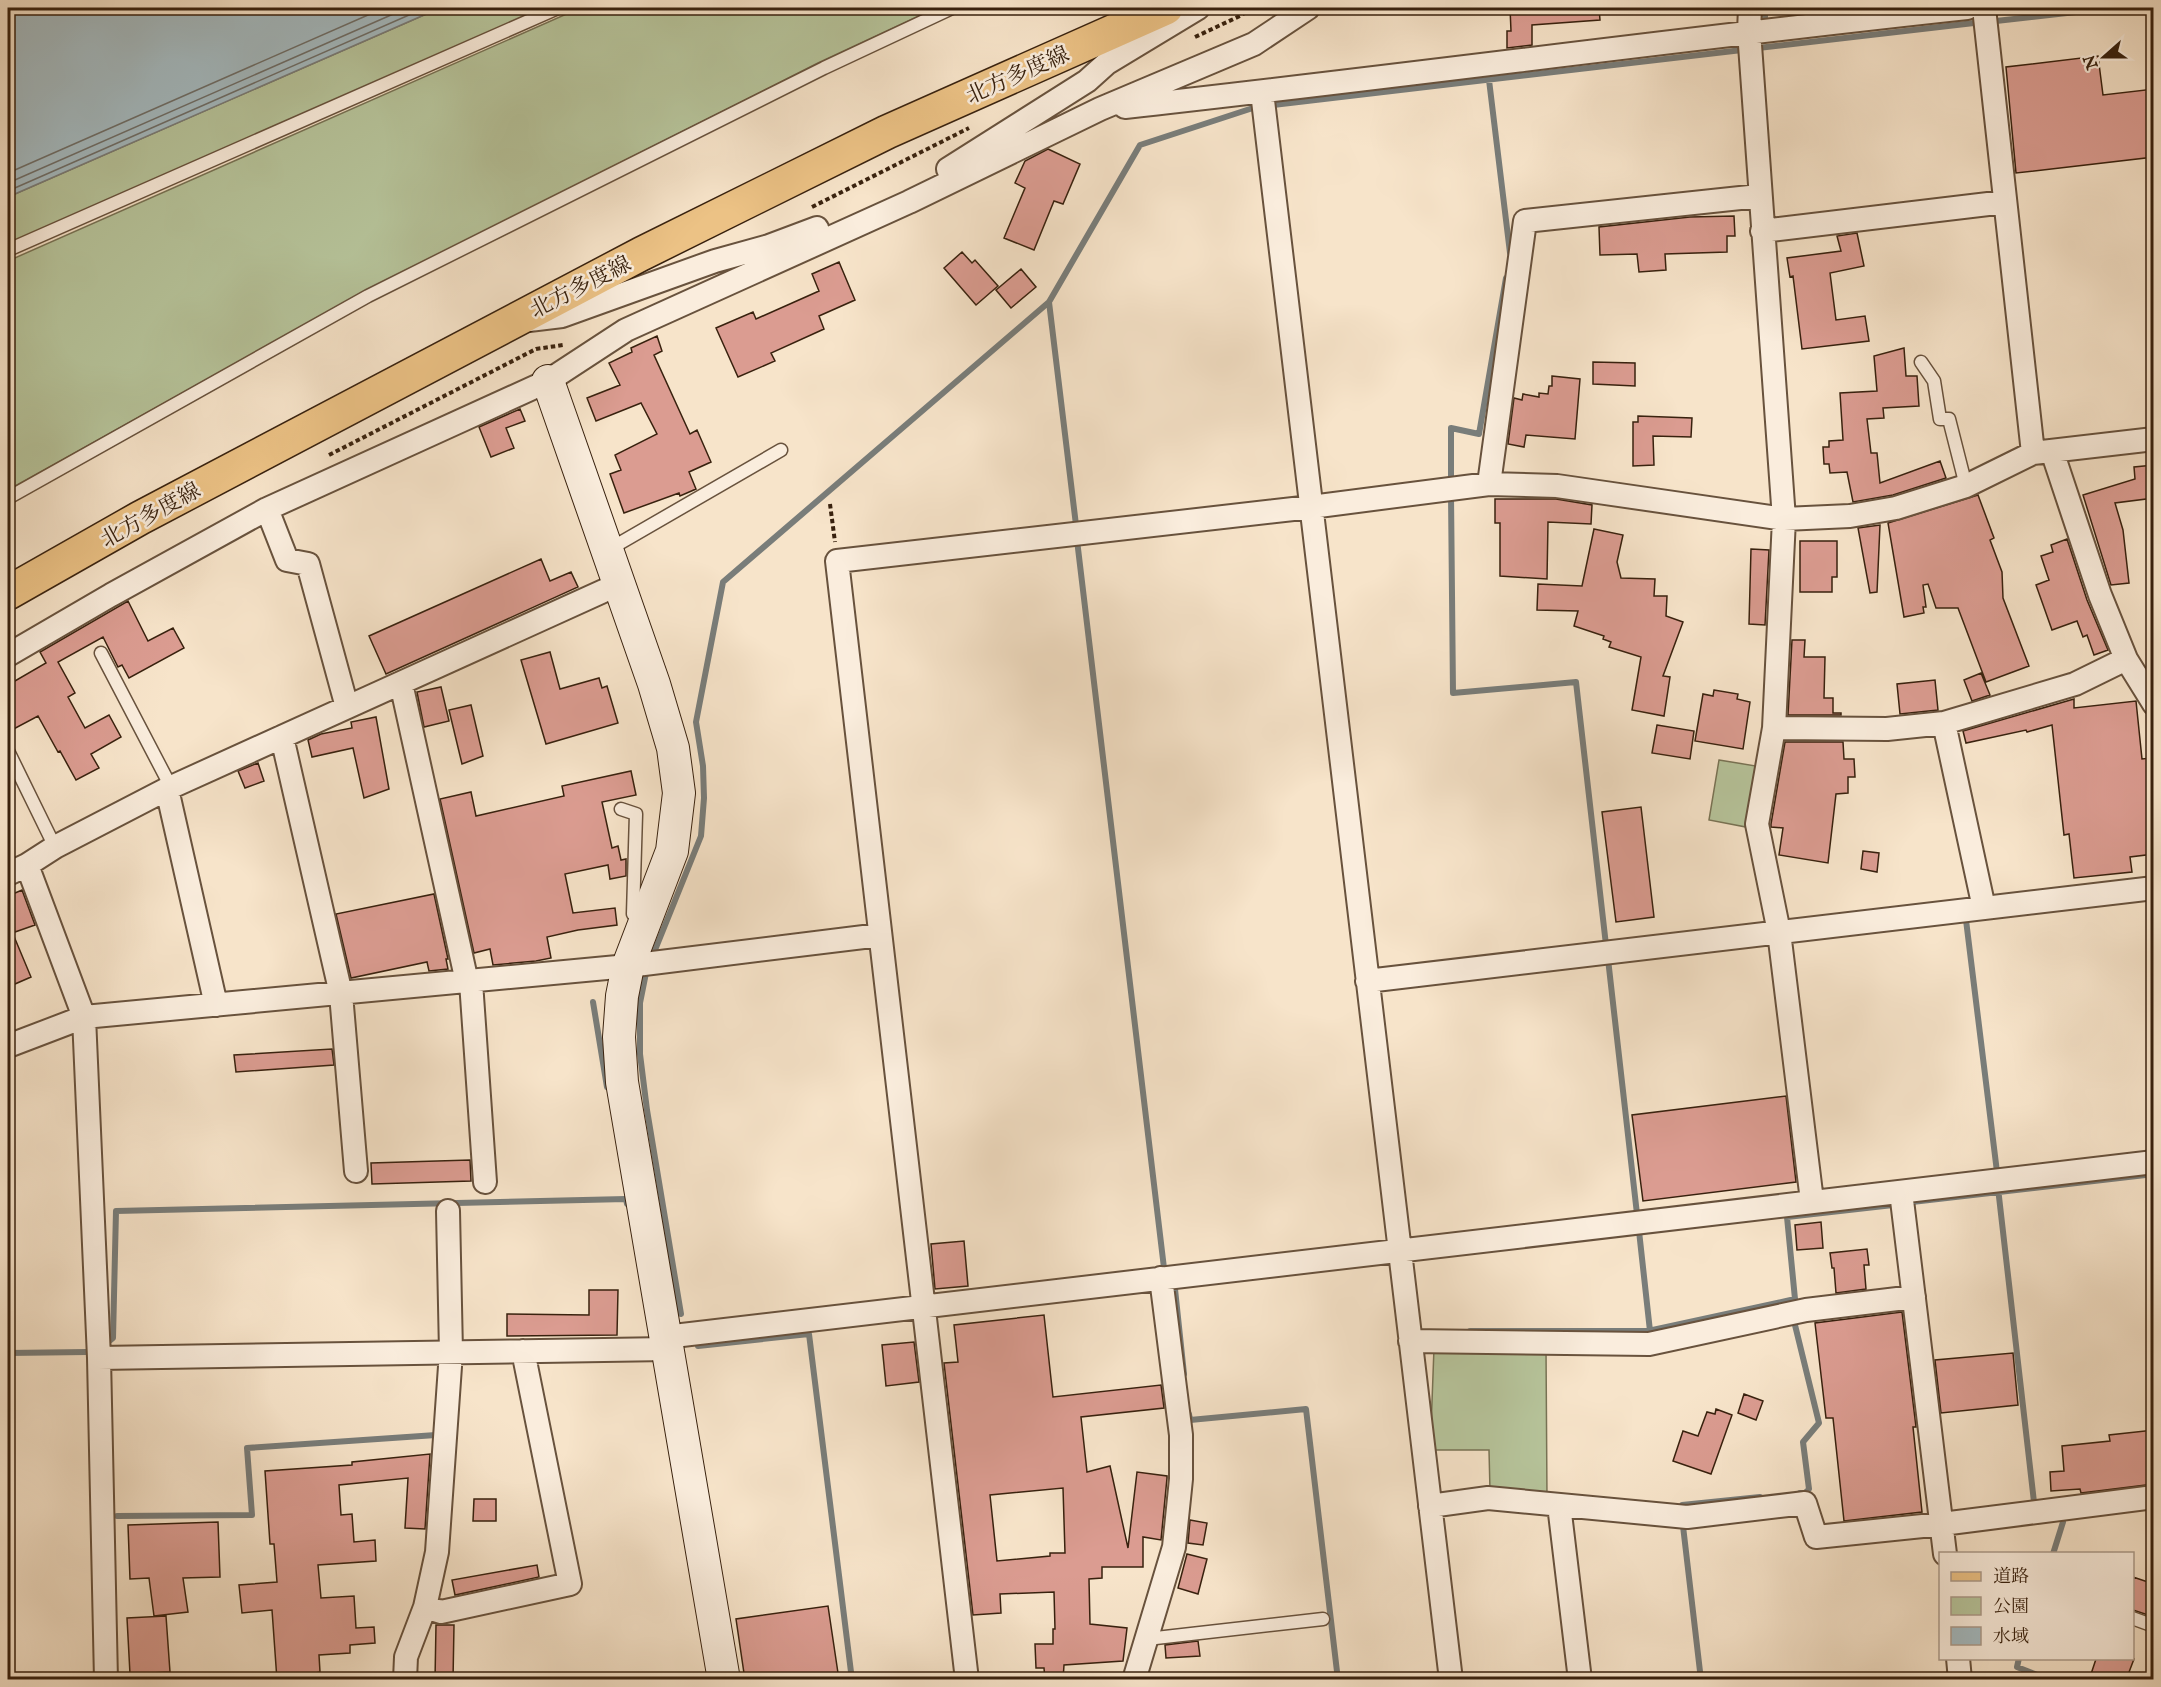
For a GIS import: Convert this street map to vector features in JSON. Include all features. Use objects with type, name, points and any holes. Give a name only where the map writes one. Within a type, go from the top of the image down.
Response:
[{"type":"main road","name":"北方多度線","points":[[8,593],[140,518],[510,322],[887,132],[1166,8]]},
{"type":"street","points":[[510,322],[562,316],[716,261],[769,246],[866,210],[909,202],[937,176],[1088,81],[1107,63],[1198,8]]},
{"type":"street","points":[[8,655],[267,509],[548,381],[626,330],[909,202],[1100,109],[1254,44],[1308,8]]},
{"type":"street","points":[[1750,8],[1749,31],[1762,231],[1784,519],[1774,728],[1757,824],[1779,932],[1812,1201]]},
{"type":"street","points":[[1100,109],[1262,92],[1749,31],[1967,8]]},
{"type":"street","points":[[1984,8],[2005,202],[2042,452],[2126,659],[2154,704]]},
{"type":"street","points":[[1262,92],[1451,1680]]},
{"type":"street","points":[[1489,484],[1525,221],[1760,196]]},
{"type":"street","points":[[1762,231],[2005,202]]},
{"type":"street","points":[[548,381],[654,684],[673,748],[679,793],[672,851],[628,966],[622,996],[619,1037],[622,1082],[724,1680]]},
{"type":"street","points":[[967,1680],[837,561],[1311,507],[1489,484],[1557,486],[1784,519],[1850,516],[1896,508],[1966,486],[2042,452],[2154,439]]},
{"type":"street","points":[[267,509],[287,560],[308,564],[347,707]]},
{"type":"street","points":[[106,1680],[99,1358],[84,1017],[17,870],[55,847],[169,788],[619,584]]},
{"type":"street","points":[[1774,728],[1887,729],[1944,723],[2075,684],[2126,659]]},
{"type":"street","points":[[400,683],[469,982],[485,1182]]},
{"type":"street","points":[[1944,723],[1984,908]]},
{"type":"street","points":[[282,737],[341,994],[356,1171]]},
{"type":"street","points":[[169,788],[216,1005]]},
{"type":"street","points":[[1367,981],[2154,888]]},
{"type":"street","points":[[8,1046],[84,1017],[628,966],[880,935]]},
{"type":"street","points":[[99,1358],[523,1351],[667,1343],[924,1306],[2154,1162]]},
{"type":"street","points":[[1901,1192],[1945,1552]]},
{"type":"street","points":[[405,1680],[406,1657],[425,1607],[437,1552],[451,1352],[448,1211]]},
{"type":"street","points":[[1134,1680],[1174,1547],[1181,1479],[1181,1435],[1161,1278]]},
{"type":"street","points":[[1410,1341],[1648,1344],[1806,1310],[1914,1297]]},
{"type":"street","points":[[425,1607],[441,1612],[570,1584],[523,1351]]},
{"type":"street","points":[[1430,1506],[1488,1498],[1687,1517],[1805,1503],[1816,1538],[2154,1497]]},
{"type":"street","points":[[1559,1505],[1580,1680]]},
{"type":"street","points":[[1958,1660],[1960,1680]]},
{"type":"lane","points":[[8,250],[558,8]]},
{"type":"lane","points":[[8,498],[368,296],[814,73],[952,8]]},
{"type":"lane","points":[[1921,362],[1934,381],[1940,419],[1949,419],[1966,486]]},
{"type":"lane","points":[[607,550],[781,450]]},
{"type":"lane","points":[[101,653],[169,788]]},
{"type":"lane","points":[[8,751],[55,847]]},
{"type":"lane","points":[[621,809],[636,814],[633,914],[642,928]]},
{"type":"lane","points":[[2134,1618],[2154,1626]]},
{"type":"lane","points":[[1147,1639],[1323,1619]]},
{"type":"path","points":[[830,504],[837,561]]},
{"type":"green space","points":[[440,8],[547,8],[8,247],[8,197]]},
{"type":"green space","points":[[580,8],[936,8],[818,63],[366,291],[8,490],[8,261]]},
{"type":"green space","points":[[1719,760],[1756,766],[1746,827],[1709,820]]},
{"type":"green space","points":[[1434,1348],[1546,1348],[1547,1499],[1490,1491],[1489,1450],[1432,1450]]},
{"type":"water","points":[[8,8],[440,8],[8,197]]},
{"type":"building","points":[[1510,8],[1599,8],[1600,20],[1532,25],[1532,45],[1507,48],[1507,31],[1511,31]]},
{"type":"building","points":[[2098,56],[2103,95],[2154,89],[2154,157],[2016,173],[2006,67]]},
{"type":"building","points":[[1048,149],[1080,164],[1063,204],[1054,201],[1034,250],[1004,238],[1025,188],[1015,183],[1025,161]]},
{"type":"building","points":[[1734,216],[1735,236],[1727,236],[1727,252],[1665,254],[1666,270],[1639,272],[1637,254],[1600,255],[1599,227],[1690,217]]},
{"type":"building","points":[[1857,233],[1864,266],[1830,273],[1836,320],[1865,316],[1869,341],[1802,349],[1793,276],[1790,277],[1787,258],[1841,251],[1837,236]]},
{"type":"building","points":[[962,252],[972,263],[975,260],[998,286],[976,305],[944,268]]},
{"type":"building","points":[[839,262],[855,300],[819,316],[824,329],[771,353],[775,361],[738,377],[716,328],[753,312],[756,319],[819,291],[812,274]]},
{"type":"building","points":[[1021,269],[1036,287],[1011,308],[996,290]]},
{"type":"building","points":[[657,336],[662,351],[654,355],[690,434],[697,430],[711,462],[689,472],[696,489],[624,513],[610,474],[621,470],[615,455],[657,434],[641,403],[596,421],[587,398],[620,385],[609,363],[632,352],[631,348]]},
{"type":"building","points":[[1904,348],[1906,376],[1917,376],[1919,406],[1883,408],[1884,418],[1867,419],[1871,453],[1877,453],[1880,483],[1940,461],[1946,478],[1893,495],[1853,502],[1847,472],[1830,473],[1829,464],[1824,464],[1823,447],[1829,447],[1829,441],[1843,440],[1840,393],[1877,391],[1874,356]]},
{"type":"building","points":[[1593,362],[1635,363],[1635,386],[1593,384]]},
{"type":"building","points":[[1552,376],[1580,379],[1575,439],[1526,435],[1524,447],[1508,444],[1514,398],[1522,400],[1523,394],[1539,397],[1539,393],[1548,394],[1549,386],[1552,386]]},
{"type":"building","points":[[520,409],[525,421],[506,428],[514,448],[491,457],[479,427]]},
{"type":"building","points":[[1638,416],[1692,418],[1691,437],[1653,436],[1654,465],[1633,466],[1633,422],[1638,422]]},
{"type":"building","points":[[2154,465],[2154,498],[2115,503],[2123,530],[2129,583],[2111,585],[2083,495],[2135,479],[2134,467]]},
{"type":"building","points":[[1978,495],[1994,538],[1990,540],[2002,572],[2003,598],[2029,666],[1986,682],[1958,608],[1936,608],[1928,584],[1923,585],[1926,607],[1923,607],[1924,613],[1904,617],[1888,523]]},
{"type":"building","points":[[1495,499],[1556,499],[1592,505],[1591,524],[1548,522],[1547,579],[1500,576],[1500,523],[1495,523]]},
{"type":"building","points":[[1880,525],[1877,592],[1870,593],[1858,528]]},
{"type":"building","points":[[1594,529],[1623,535],[1617,562],[1621,578],[1655,579],[1654,596],[1667,596],[1666,616],[1683,622],[1663,676],[1670,677],[1664,716],[1632,710],[1641,657],[1609,647],[1611,642],[1603,639],[1604,636],[1574,626],[1578,611],[1537,610],[1538,584],[1582,586]]},
{"type":"building","points":[[2067,539],[2087,600],[2108,650],[2094,655],[2087,635],[2083,637],[2077,621],[2052,630],[2036,585],[2049,580],[2041,556],[2053,552],[2051,545]]},
{"type":"building","points":[[1800,541],[1837,541],[1837,577],[1832,577],[1832,592],[1800,592]]},
{"type":"building","points":[[1751,549],[1769,550],[1765,625],[1749,624]]},
{"type":"building","points":[[541,559],[550,581],[571,572],[578,587],[386,674],[369,636]]},
{"type":"building","points":[[128,601],[148,641],[173,628],[184,648],[129,678],[122,665],[118,667],[103,637],[58,662],[75,693],[68,697],[85,728],[109,715],[121,737],[91,754],[99,768],[76,780],[38,716],[8,732],[8,685],[46,663],[40,652]]},
{"type":"building","points":[[1792,640],[1805,640],[1804,657],[1825,657],[1824,698],[1833,698],[1833,713],[1841,713],[1841,715],[1788,715]]},
{"type":"building","points":[[550,652],[560,689],[599,678],[602,688],[607,686],[618,723],[546,744],[521,660]]},
{"type":"building","points":[[1981,673],[1990,695],[1972,701],[1964,680]]},
{"type":"building","points":[[1935,680],[1938,710],[1900,714],[1897,684]]},
{"type":"building","points":[[441,687],[449,721],[424,727],[417,692]]},
{"type":"building","points":[[1714,690],[1738,694],[1737,699],[1750,702],[1743,749],[1695,741],[1703,694],[1713,696]]},
{"type":"building","points":[[2074,699],[2074,708],[2136,701],[2142,759],[2151,758],[2154,780],[2154,854],[2130,857],[2132,872],[2074,878],[2069,834],[2064,835],[2052,725],[1966,743],[1963,731]]},
{"type":"building","points":[[471,705],[483,756],[462,764],[449,710]]},
{"type":"building","points":[[376,717],[389,789],[364,798],[353,748],[312,757],[308,740],[321,734],[352,728],[351,722]]},
{"type":"building","points":[[1657,725],[1694,731],[1690,759],[1652,753]]},
{"type":"building","points":[[1785,742],[1843,742],[1844,759],[1854,759],[1855,777],[1848,777],[1848,793],[1836,794],[1828,863],[1779,855],[1783,828],[1771,827],[1771,824]]},
{"type":"building","points":[[258,763],[264,781],[245,788],[238,771]]},
{"type":"building","points":[[631,771],[636,795],[602,802],[612,848],[618,846],[621,860],[626,859],[626,876],[610,879],[608,865],[565,874],[573,913],[615,908],[617,925],[547,937],[551,958],[536,961],[493,965],[490,949],[474,953],[440,799],[471,792],[476,816],[564,796],[562,786]]},
{"type":"building","points":[[1641,807],[1654,917],[1616,922],[1602,812]]},
{"type":"building","points":[[1863,851],[1879,853],[1877,872],[1861,869]]},
{"type":"building","points":[[22,890],[35,925],[15,932],[8,912],[8,896]]},
{"type":"building","points":[[434,894],[448,959],[446,959],[448,969],[429,971],[427,962],[351,978],[336,914]]},
{"type":"building","points":[[8,922],[31,977],[8,987]]},
{"type":"building","points":[[332,1049],[334,1065],[236,1072],[234,1055]]},
{"type":"building","points":[[1786,1096],[1796,1182],[1643,1201],[1632,1115]]},
{"type":"building","points":[[470,1160],[471,1181],[372,1184],[371,1163]]},
{"type":"building","points":[[1821,1222],[1823,1248],[1797,1250],[1795,1225]]},
{"type":"building","points":[[964,1241],[968,1286],[935,1289],[931,1244]]},
{"type":"building","points":[[1867,1249],[1869,1265],[1864,1265],[1866,1289],[1836,1293],[1830,1253]]},
{"type":"building","points":[[589,1290],[618,1290],[617,1335],[507,1336],[507,1314],[589,1315]]},
{"type":"building","points":[[1902,1312],[1916,1427],[1913,1427],[1922,1512],[1844,1521],[1833,1418],[1826,1418],[1815,1323]]},
{"type":"building","points":[[1044,1315],[1053,1397],[1161,1385],[1164,1408],[1081,1417],[1087,1472],[1110,1466],[1128,1548],[1137,1472],[1167,1476],[1161,1540],[1143,1537],[1143,1567],[1102,1567],[1102,1578],[1089,1579],[1090,1624],[1127,1628],[1123,1661],[1064,1665],[1063,1680],[1045,1680],[1044,1668],[1036,1668],[1035,1644],[1053,1644],[1054,1592],[1000,1594],[1001,1613],[973,1615],[944,1363],[958,1362],[954,1325]],"holes":[[[1063,1488],[1065,1553],[997,1561],[990,1495]]]},
{"type":"building","points":[[914,1342],[919,1382],[886,1386],[882,1345]]},
{"type":"building","points":[[2013,1353],[2018,1405],[1941,1413],[1935,1360]]},
{"type":"building","points":[[1744,1394],[1763,1401],[1756,1420],[1738,1413]]},
{"type":"building","points":[[1716,1409],[1732,1415],[1711,1474],[1673,1461],[1683,1431],[1698,1436],[1707,1412],[1715,1414]]},
{"type":"building","points":[[2154,1430],[2154,1484],[2081,1493],[2080,1489],[2051,1491],[2050,1472],[2064,1471],[2062,1446],[2110,1441],[2109,1435]]},
{"type":"building","points":[[430,1454],[425,1529],[405,1528],[408,1478],[339,1485],[341,1515],[352,1514],[354,1542],[375,1540],[376,1561],[318,1565],[321,1598],[354,1596],[356,1628],[374,1627],[375,1643],[350,1645],[350,1653],[319,1655],[320,1672],[315,1673],[316,1680],[277,1680],[272,1610],[242,1613],[239,1585],[277,1582],[274,1544],[270,1544],[265,1471],[352,1465],[352,1462]]},
{"type":"building","points":[[474,1499],[496,1499],[496,1521],[473,1521]]},
{"type":"building","points":[[1190,1520],[1207,1523],[1203,1545],[1188,1543]]},
{"type":"building","points":[[218,1522],[220,1577],[183,1578],[188,1612],[154,1616],[149,1578],[130,1579],[128,1525]]},
{"type":"building","points":[[1187,1554],[1207,1559],[1198,1594],[1178,1588]]},
{"type":"building","points":[[537,1565],[539,1577],[455,1595],[452,1580]]},
{"type":"building","points":[[2134,1577],[2154,1584],[2154,1617],[2134,1610]]},
{"type":"building","points":[[828,1606],[838,1673],[792,1680],[745,1680],[736,1619]]},
{"type":"building","points":[[166,1616],[170,1672],[130,1674],[127,1618]]},
{"type":"building","points":[[436,1625],[454,1625],[453,1680],[435,1680]]},
{"type":"building","points":[[1198,1641],[1200,1656],[1166,1658],[1165,1645]]},
{"type":"building","points":[[2096,1660],[2134,1660],[2126,1680],[2089,1680]]},
{"type":"waterway","points":[[1765,8],[1765,17]]},
{"type":"waterway","points":[[1996,21],[2111,8]]},
{"type":"waterway","points":[[1758,48],[1974,23]]},
{"type":"waterway","points":[[1273,105],[1742,50]]},
{"type":"waterway","points":[[1489,80],[1510,253]]},
{"type":"waterway","points":[[653,955],[701,836],[704,798],[703,766],[696,722],[723,582],[1049,302],[1140,145],[1256,107]]},
{"type":"waterway","points":[[1451,481],[1451,428],[1479,434],[1506,278]]},
{"type":"waterway","points":[[1049,302],[1076,525]]},
{"type":"waterway","points":[[1451,495],[1453,693],[1576,682],[1606,945]]},
{"type":"waterway","points":[[1077,540],[1164,1268]]},
{"type":"waterway","points":[[1966,920],[1997,1172]]},
{"type":"waterway","points":[[1608,959],[1637,1214]]},
{"type":"waterway","points":[[646,973],[640,1003],[640,1054],[647,1110],[681,1314]]},
{"type":"waterway","points":[[593,1002],[607,1087]]},
{"type":"waterway","points":[[1912,1202],[2154,1174]]},
{"type":"waterway","points":[[1998,1188],[2034,1502]]},
{"type":"waterway","points":[[107,1343],[113,1338],[116,1211],[626,1199],[627,1204]]},
{"type":"waterway","points":[[1470,1331],[1648,1331],[1795,1299],[1787,1217],[1893,1205]]},
{"type":"waterway","points":[[1639,1231],[1650,1331]]},
{"type":"waterway","points":[[1175,1289],[1184,1374]]},
{"type":"waterway","points":[[1794,1321],[1819,1423],[1803,1442],[1809,1489],[1805,1493],[1800,1493]]},
{"type":"waterway","points":[[698,1346],[809,1334],[852,1680]]},
{"type":"waterway","points":[[8,1353],[87,1352]]},
{"type":"waterway","points":[[1189,1414],[1190,1420],[1306,1409],[1338,1680]]},
{"type":"waterway","points":[[117,1516],[252,1515],[247,1448],[436,1435],[437,1430]]},
{"type":"waterway","points":[[1681,1511],[1682,1505],[1760,1497]]},
{"type":"waterway","points":[[2054,1552],[2063,1522]]},
{"type":"waterway","points":[[1683,1526],[1701,1680]]},
{"type":"waterway","points":[[2019,1660],[2017,1667],[2050,1680]]}]
